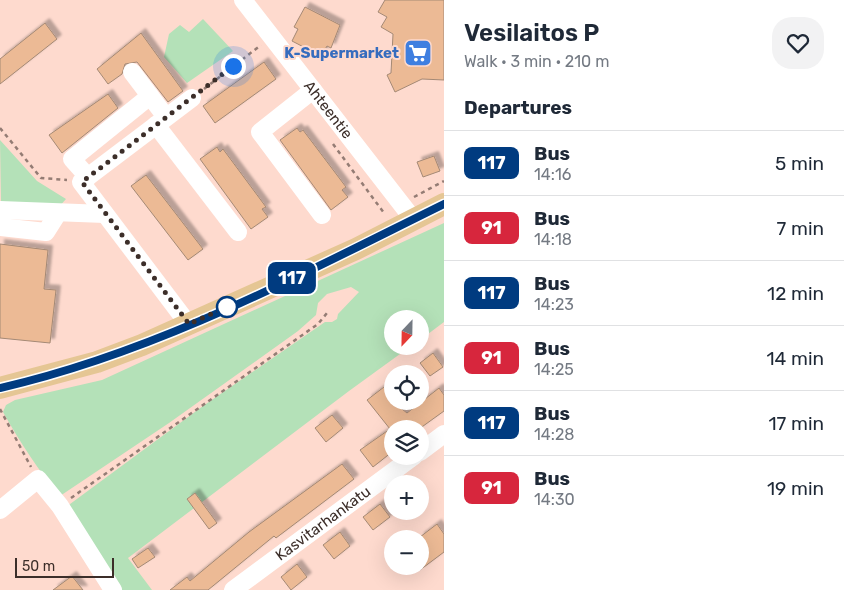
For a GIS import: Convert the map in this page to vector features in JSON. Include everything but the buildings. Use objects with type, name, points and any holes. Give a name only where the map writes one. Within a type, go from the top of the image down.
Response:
[{"type":"main road","points":[[0,388],[97,362],[142,346],[356,248],[444,204]]},
{"type":"street","name":"Ahteentie","points":[[243,0],[413,219]]},
{"type":"street","points":[[132,72],[150,96],[161,121],[238,232]]},
{"type":"street","points":[[313,90],[260,132],[322,215]]},
{"type":"street","points":[[150,96],[72,159],[105,214],[189,324]]},
{"type":"street","points":[[85,179],[192,98]]},
{"type":"street","points":[[0,210],[105,214]]},
{"type":"street","points":[[0,227],[46,232],[58,213]]},
{"type":"street","points":[[429,445],[444,434]]},
{"type":"street","name":"Kasvitarhankatu","points":[[233,590],[402,465]]},
{"type":"street","points":[[0,510],[38,479],[60,506],[113,590]]},
{"type":"path","points":[[192,98],[272,37]]},
{"type":"path","points":[[0,128],[42,178],[85,179]]},
{"type":"path","points":[[60,506],[318,324],[327,313]]},
{"type":"path","points":[[0,409],[38,479]]},
{"type":"green space","points":[[203,19],[233,51],[187,83],[164,57],[169,34],[180,25],[189,32]]},
{"type":"green space","points":[[0,140],[37,181],[66,199],[58,208],[1,203]]},
{"type":"green space","points":[[444,223],[444,322],[429,333],[429,310],[384,310],[384,355],[399,355],[128,558],[152,590],[119,590],[66,507],[203,406],[325,322],[332,322],[337,319],[338,314],[359,292],[351,287],[327,294],[318,303],[316,315],[298,331],[169,423],[60,496],[37,466],[3,412],[6,405],[15,400],[102,380]]},
{"type":"bus line","name":"117","points":[[0,388],[97,362],[142,346],[356,248],[444,204]]},
{"type":"place","name":"K-Supermarket","points":[[418,53]]},
{"type":"route","points":[[227,307],[189,324],[82,182],[233,66]]}]
